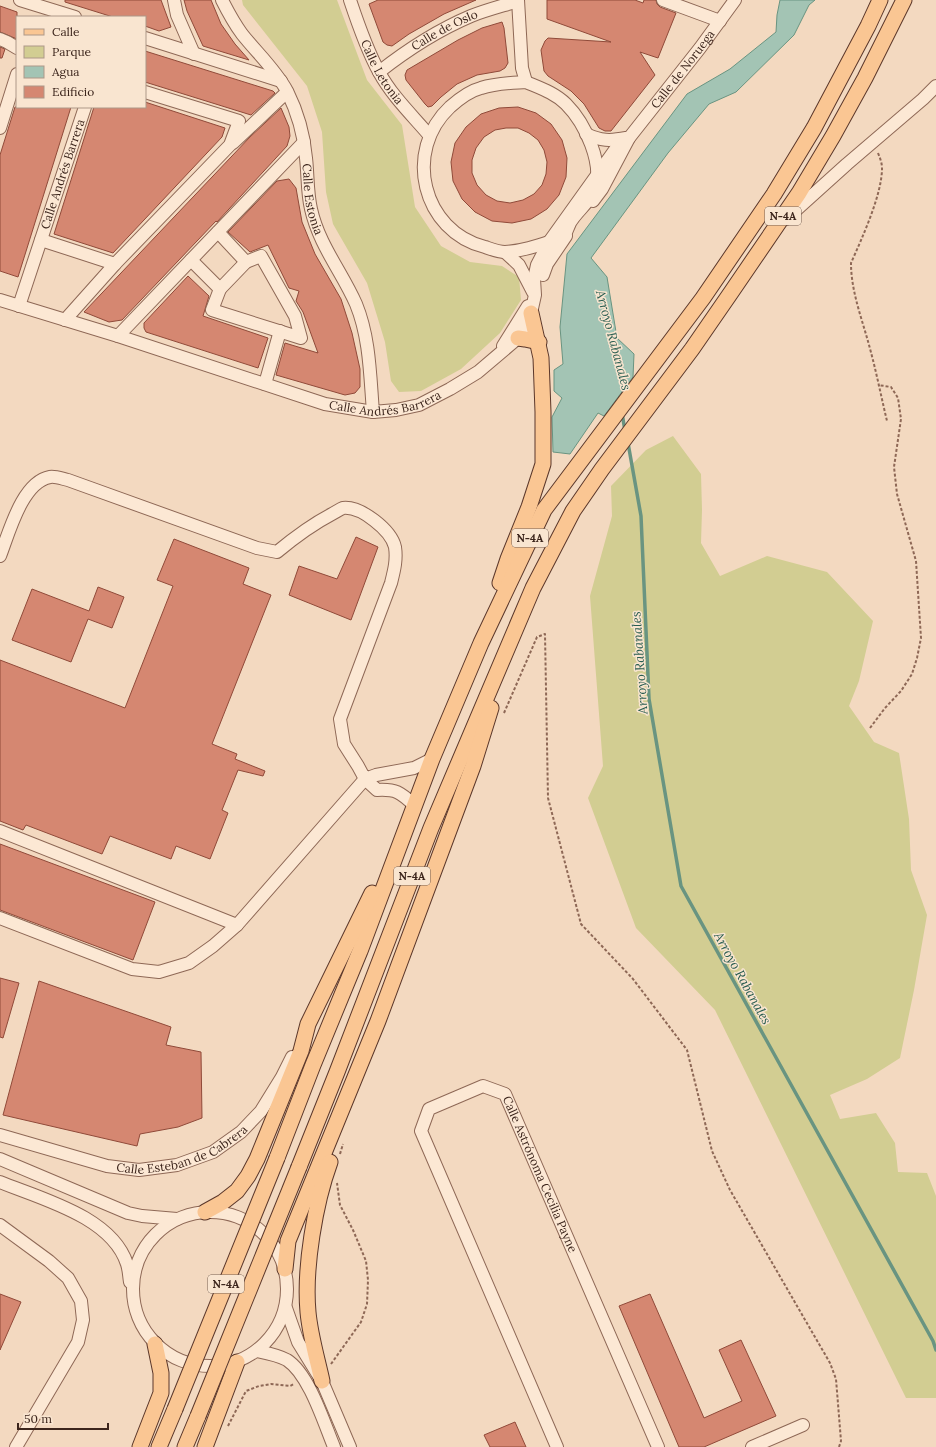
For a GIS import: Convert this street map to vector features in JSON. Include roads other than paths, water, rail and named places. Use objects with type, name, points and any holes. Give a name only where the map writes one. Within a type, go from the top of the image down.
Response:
[{"type":"main road","name":"N-4A","points":[[158,1447],[175,1409],[360,950],[432,759],[480,643],[544,510],[703,298],[774,194],[814,128],[868,26],[880,0]]},
{"type":"main road","name":"N-4A","points":[[185,1447],[337,1072],[430,828],[533,588],[573,511],[639,418],[705,331],[799,193],[865,78],[904,0]]},
{"type":"main road","points":[[480,643],[508,559],[529,507],[543,464],[541,358],[532,313]]},
{"type":"main road","points":[[518,338],[526,338],[539,342]]},
{"type":"main road","points":[[285,1269],[288,1241],[378,1021],[473,766],[494,697],[533,588]]},
{"type":"main road","points":[[205,1212],[223,1202],[236,1191],[248,1176],[257,1159],[301,1051],[308,1024],[414,805]]},
{"type":"main road","points":[[321,1377],[308,1313],[308,1276],[314,1229],[325,1176],[364,1072],[378,1021]]},
{"type":"main road","points":[[140,1447],[161,1392],[161,1372],[155,1344]]},
{"type":"main road","points":[[205,1447],[238,1362]]},
{"type":"street","points":[[20,0],[72,16]]},
{"type":"street","points":[[174,0],[177,15],[194,54]]},
{"type":"street","name":"Calle Estonia","points":[[222,0],[231,18],[242,34],[267,62],[281,81],[295,112],[304,142],[310,202],[316,228],[356,305],[363,323],[369,365],[373,412]]},
{"type":"street","name":"Calle Letonia","points":[[350,0],[359,27],[379,72],[400,103],[429,135]]},
{"type":"street","points":[[664,0],[720,21]]},
{"type":"street","name":"Calle de Noruega","points":[[535,295],[547,264],[564,237],[602,189],[629,138],[735,0]]},
{"type":"street","points":[[518,1],[522,68],[526,82]]},
{"type":"street","name":"Calle de Oslo","points":[[379,72],[398,57],[429,38],[471,16],[518,1]]},
{"type":"street","points":[[146,38],[281,81]]},
{"type":"street","points":[[0,40],[16,47]]},
{"type":"street","points":[[0,128],[5,93],[16,76]]},
{"type":"street","points":[[564,237],[532,248],[505,252],[473,244],[452,230],[435,210],[425,186],[423,160],[429,135],[442,115],[459,99],[480,88],[526,82],[551,93],[566,104],[578,120],[593,149],[597,175]]},
{"type":"street","points":[[772,232],[936,86]]},
{"type":"street","points":[[146,92],[239,121],[230,145]]},
{"type":"street","points":[[65,320],[115,264],[230,145],[287,92]]},
{"type":"street","name":"Calle Andrés Barrera","points":[[19,306],[84,108]]},
{"type":"street","points":[[586,134],[594,138],[612,141],[629,138]]},
{"type":"street","name":"Calle de Noruega","points":[[535,295],[534,279],[537,265],[549,242],[617,147],[629,138]]},
{"type":"street","points":[[118,336],[304,142]]},
{"type":"street","name":"Calle de Noruega","points":[[564,237],[570,223],[594,191],[597,175]]},
{"type":"street","points":[[218,232],[246,262]]},
{"type":"street","name":"Calle Andrés Barrera","points":[[41,240],[115,264]]},
{"type":"street","points":[[505,252],[519,265],[535,295]]},
{"type":"street","points":[[261,256],[296,316],[301,338],[212,310],[220,289],[246,262],[261,256]]},
{"type":"street","points":[[191,260],[220,289]]},
{"type":"street","name":"Calle Andrés Barrera","points":[[497,356],[535,295]]},
{"type":"street","name":"Calle Andrés Barrera","points":[[0,300],[118,336],[326,404],[373,412],[396,410],[419,405],[478,372],[518,338],[532,313],[535,295]]},
{"type":"street","points":[[265,384],[280,331]]},
{"type":"street","points":[[0,556],[25,495],[38,481],[51,476],[68,480],[257,548],[276,552],[307,528],[343,508],[360,511],[373,519],[385,530],[395,545],[396,563],[391,583],[340,719],[344,744],[366,779],[377,790],[391,790],[403,795],[414,805]]},
{"type":"street","points":[[0,918],[132,969],[159,972],[188,963],[213,946],[237,925],[366,779],[376,775],[414,768],[432,759]]},
{"type":"street","points":[[0,831],[237,925]]},
{"type":"street","name":"Calle Esteban de Cabrera","points":[[0,1135],[107,1166],[140,1170],[177,1166],[213,1152],[241,1132],[261,1111],[282,1077],[308,1024]]},
{"type":"street","name":"Calle Astrónoma Cecilia Payne","points":[[557,1447],[421,1131],[429,1109],[483,1086],[505,1094],[658,1447]]},
{"type":"street","points":[[0,1159],[128,1213],[142,1216],[177,1219]]},
{"type":"street","points":[[0,1182],[67,1209],[90,1220],[106,1232],[118,1247],[127,1264],[132,1294],[136,1313],[143,1330],[155,1344],[173,1358],[194,1366],[216,1367],[238,1362],[257,1351],[275,1332],[286,1308],[288,1288],[285,1269],[274,1245],[256,1226],[232,1214],[205,1212],[190,1214],[177,1219],[158,1232],[143,1250],[134,1271],[132,1294]]},
{"type":"street","points":[[0,1225],[49,1261],[68,1278],[81,1301],[83,1320],[78,1342],[16,1447]]},
{"type":"street","points":[[286,1308],[298,1342],[321,1377],[350,1447]]},
{"type":"street","points":[[257,1351],[279,1356],[296,1368],[304,1380],[334,1447]]},
{"type":"street","points":[[752,1447],[803,1425]]},
{"type":"water","points":[[780,0],[815,0],[809,5],[794,35],[736,92],[709,104],[668,153],[591,258],[607,277],[617,338],[634,354],[633,377],[604,416],[598,413],[570,454],[553,452],[552,417],[562,398],[554,391],[554,370],[563,364],[560,327],[567,254],[687,94],[730,69],[776,32]]},
{"type":"waterway","name":"Arroyo Rabanales","points":[[622,413],[625,431]]},
{"type":"waterway","name":"Arroyo Rabanales","points":[[628,443],[641,516],[649,699],[681,886],[933,1341],[936,1350]]}]
